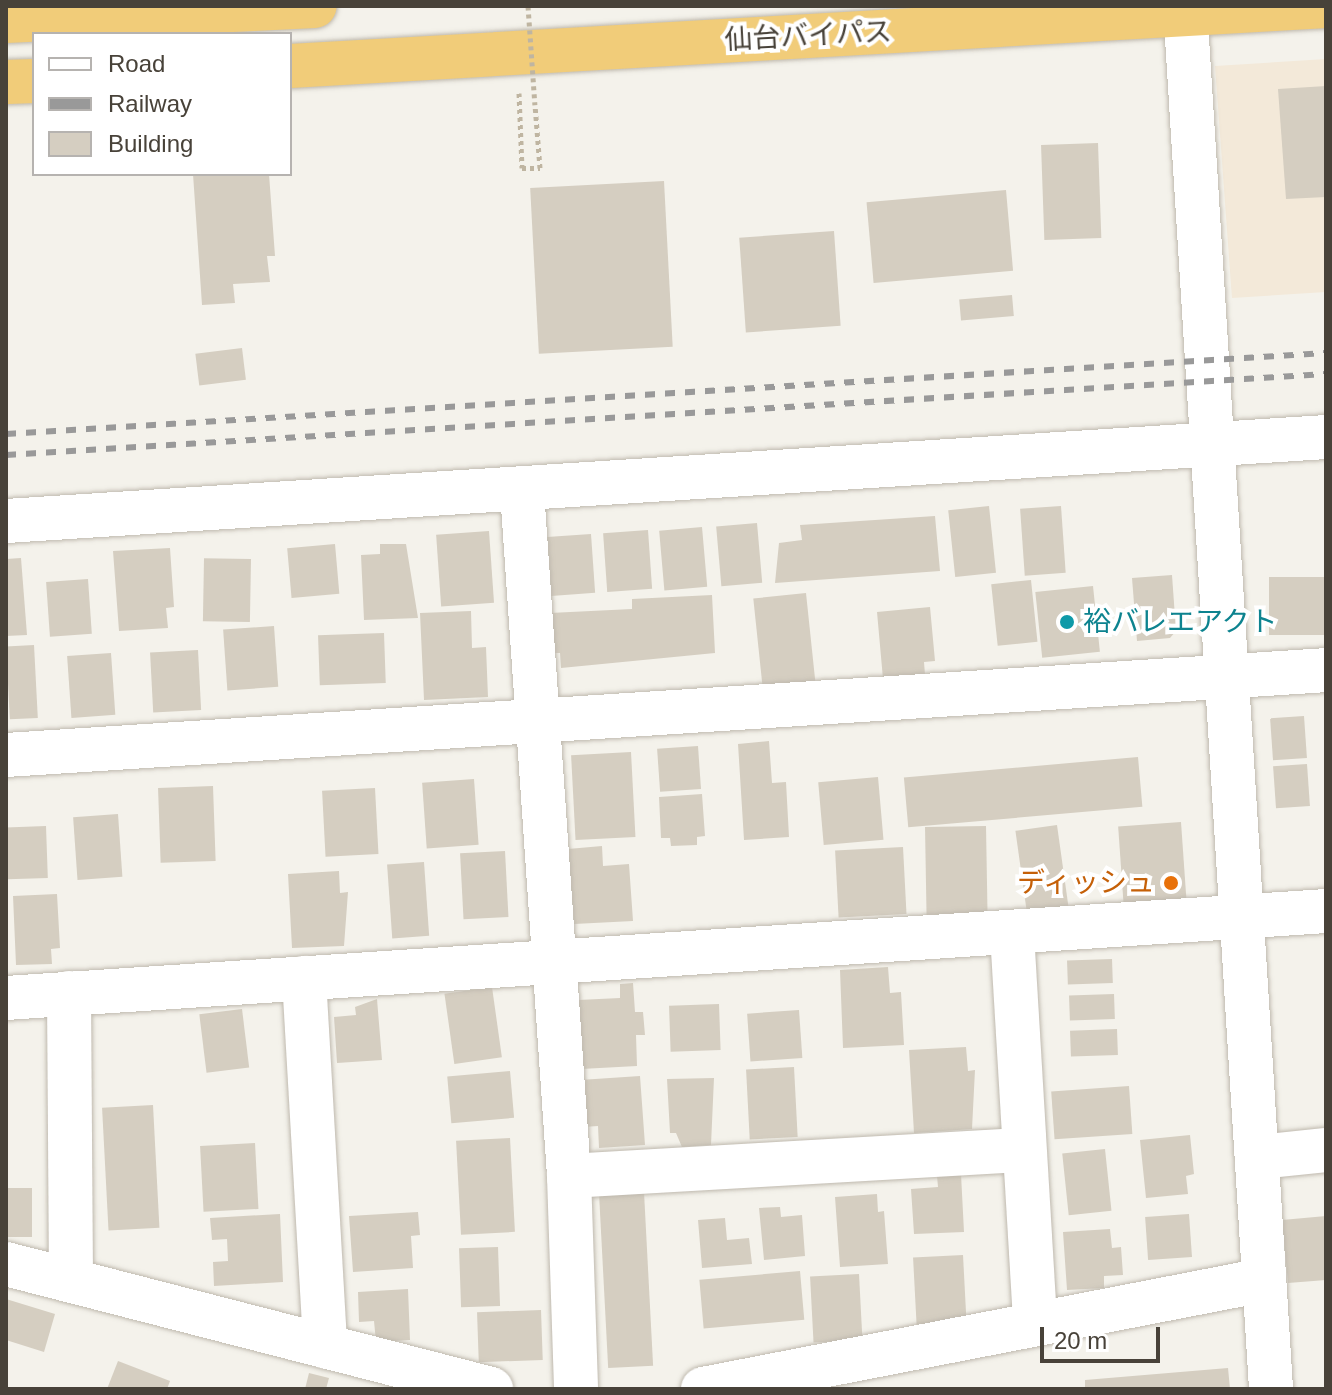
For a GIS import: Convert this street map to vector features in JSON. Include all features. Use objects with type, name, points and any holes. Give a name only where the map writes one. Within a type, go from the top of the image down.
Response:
[{"type":"highway","points":[[6,21],[315,6]]},
{"type":"highway","name":"仙台バイパス","points":[[292,66],[1186,10],[1326,6]]},
{"type":"highway","points":[[6,82],[32,81]]},
{"type":"street","points":[[1186,10],[1271,1389]]},
{"type":"street","points":[[6,521],[522,491],[1326,437]]},
{"type":"street","points":[[522,491],[550,959],[569,1176],[576,1389]]},
{"type":"street","points":[[6,755],[534,725],[1326,670]]},
{"type":"street","points":[[6,998],[550,959],[1012,933],[1326,911]]},
{"type":"street","points":[[1012,933],[1020,1150],[1035,1321]]},
{"type":"street","points":[[304,978],[325,1346]]},
{"type":"street","points":[[69,993],[71,1279]]},
{"type":"street","points":[[569,1176],[1020,1150]]},
{"type":"street","points":[[1258,1157],[1326,1150]]},
{"type":"street","points":[[6,1264],[491,1389]]},
{"type":"street","points":[[703,1389],[1035,1321],[1264,1280]]},
{"type":"path","points":[[518,84],[522,168],[540,168],[528,6]]},
{"type":"shaded area","points":[[1326,59],[1326,292],[1232,298],[1215,66]]},
{"type":"building","points":[[1326,86],[1326,197],[1286,199],[1278,89]]},
{"type":"building","points":[[1098,143],[1101,238],[1044,240],[1041,145]]},
{"type":"building","points":[[193,176],[269,176],[275,256],[267,256],[270,282],[233,284],[235,303],[202,305]]},
{"type":"building","points":[[664,181],[673,347],[539,354],[530,188]]},
{"type":"building","points":[[1006,190],[1013,271],[874,283],[867,202]]},
{"type":"building","points":[[834,231],[841,326],[746,332],[739,238]]},
{"type":"building","points":[[1012,295],[1014,316],[961,321],[959,300]]},
{"type":"building","points":[[242,348],[246,380],[199,385],[195,354]]},
{"type":"building","points":[[989,506],[996,573],[955,577],[948,510]]},
{"type":"building","points":[[1061,506],[1066,573],[1025,576],[1020,509]]},
{"type":"building","points":[[935,516],[940,571],[775,583],[779,543],[802,540],[800,525]]},
{"type":"building","points":[[757,523],[762,583],[721,586],[716,527]]},
{"type":"building","points":[[702,527],[707,587],[664,591],[659,531]]},
{"type":"building","points":[[648,530],[652,589],[607,592],[603,533]]},
{"type":"building","points":[[489,531],[494,603],[441,607],[436,535]]},
{"type":"building","points":[[591,534],[595,593],[551,596],[547,537]]},
{"type":"building","points":[[335,544],[339,594],[292,598],[287,548]]},
{"type":"building","points":[[380,544],[406,544],[418,618],[364,620],[361,555],[380,554]]},
{"type":"building","points":[[170,548],[174,607],[166,608],[168,628],[119,631],[113,551]]},
{"type":"building","points":[[21,558],[27,635],[6,636],[6,559]]},
{"type":"building","points":[[204,558],[251,559],[250,622],[203,621]]},
{"type":"building","points":[[1172,575],[1176,631],[1170,638],[1137,641],[1132,578]]},
{"type":"building","points":[[1269,577],[1326,577],[1326,635],[1269,635]]},
{"type":"building","points":[[88,579],[92,634],[50,637],[46,582]]},
{"type":"building","points":[[1031,580],[1037,642],[998,646],[991,584]]},
{"type":"building","name":"裕バレエアクト","points":[[1093,586],[1100,652],[1042,658],[1035,592]]},
{"type":"building","points":[[806,593],[815,683],[763,688],[753,599]]},
{"type":"building","points":[[712,595],[715,653],[561,668],[560,653],[552,653],[550,613],[632,609],[632,599]]},
{"type":"building","points":[[930,607],[935,661],[924,662],[925,675],[883,679],[877,612]]},
{"type":"building","points":[[471,611],[472,648],[486,647],[488,697],[424,700],[420,613]]},
{"type":"building","points":[[274,626],[278,687],[227,690],[223,630]]},
{"type":"building","points":[[384,633],[386,683],[320,685],[318,635]]},
{"type":"building","points":[[34,645],[38,718],[10,719],[6,646]]},
{"type":"building","points":[[198,650],[201,710],[153,712],[150,653]]},
{"type":"building","points":[[111,653],[115,715],[71,718],[67,656]]},
{"type":"building","points":[[1304,716],[1307,758],[1273,760],[1270,718]]},
{"type":"building","points":[[769,741],[772,783],[786,782],[789,837],[744,840],[738,744]]},
{"type":"building","points":[[698,746],[701,789],[660,792],[657,749]]},
{"type":"building","points":[[631,752],[635,837],[576,840],[571,755]]},
{"type":"building","points":[[1138,757],[1142,807],[908,827],[904,777]]},
{"type":"building","points":[[1307,764],[1310,806],[1276,808],[1273,766]]},
{"type":"building","points":[[878,777],[883,840],[824,845],[818,782]]},
{"type":"building","points":[[474,779],[479,845],[427,848],[422,783]]},
{"type":"building","points":[[213,786],[216,861],[161,863],[158,788]]},
{"type":"building","points":[[375,788],[378,854],[326,857],[322,791]]},
{"type":"building","points":[[702,794],[705,836],[697,837],[697,845],[671,846],[670,838],[661,838],[659,797]]},
{"type":"building","points":[[118,814],[122,877],[78,880],[73,817]]},
{"type":"building","points":[[1181,822],[1187,913],[1125,917],[1118,826]]},
{"type":"building","points":[[1057,825],[1069,911],[1028,917],[1015,831]]},
{"type":"building","points":[[46,826],[48,878],[8,879],[6,827]]},
{"type":"building","points":[[986,826],[988,914],[927,915],[925,827]]},
{"type":"building","points":[[602,846],[603,866],[629,864],[633,921],[574,924],[568,849]]},
{"type":"building","points":[[903,847],[907,914],[839,917],[835,851]]},
{"type":"building","points":[[505,851],[508,917],[464,919],[460,853]]},
{"type":"building","points":[[424,862],[429,936],[392,938],[387,865]]},
{"type":"building","points":[[339,871],[340,893],[348,892],[344,946],[292,948],[288,874]]},
{"type":"building","points":[[57,894],[60,948],[51,949],[52,964],[16,965],[13,896]]},
{"type":"building","points":[[1112,959],[1113,983],[1068,985],[1067,961]]},
{"type":"building","points":[[888,967],[890,993],[901,992],[904,1045],[843,1048],[840,970]]},
{"type":"building","points":[[633,983],[635,1012],[643,1012],[645,1035],[636,1035],[637,1066],[581,1069],[578,1000],[620,998],[620,984]]},
{"type":"building","points":[[492,987],[502,1057],[454,1064],[444,994]]},
{"type":"building","points":[[1114,994],[1115,1019],[1070,1021],[1069,996]]},
{"type":"building","points":[[377,999],[382,1060],[337,1063],[334,1017],[356,1015],[355,1007]]},
{"type":"building","points":[[719,1004],[721,1050],[671,1052],[669,1006]]},
{"type":"building","points":[[242,1009],[249,1068],[207,1073],[199,1014]]},
{"type":"building","points":[[799,1010],[802,1058],[750,1062],[747,1014]]},
{"type":"building","points":[[1117,1029],[1118,1055],[1071,1057],[1070,1031]]},
{"type":"building","points":[[966,1047],[968,1071],[975,1070],[972,1129],[914,1133],[909,1050]]},
{"type":"building","points":[[794,1067],[798,1137],[750,1139],[746,1070]]},
{"type":"building","points":[[510,1071],[514,1118],[451,1123],[447,1076]]},
{"type":"building","points":[[640,1076],[645,1145],[599,1148],[598,1126],[583,1127],[580,1080]]},
{"type":"building","points":[[714,1078],[711,1145],[682,1147],[676,1133],[670,1133],[667,1079]]},
{"type":"building","points":[[1129,1086],[1132,1134],[1055,1139],[1051,1091]]},
{"type":"building","points":[[153,1105],[159,1228],[109,1231],[102,1108]]},
{"type":"building","points":[[1190,1135],[1194,1174],[1186,1176],[1188,1194],[1146,1198],[1140,1140]]},
{"type":"building","points":[[510,1138],[515,1232],[461,1235],[456,1141]]},
{"type":"building","points":[[255,1143],[258,1209],[204,1212],[200,1146]]},
{"type":"building","points":[[1105,1149],[1111,1211],[1069,1215],[1062,1153]]},
{"type":"building","points":[[961,1174],[964,1232],[914,1234],[911,1189],[938,1187],[937,1176]]},
{"type":"building","points":[[6,1188],[32,1188],[32,1237],[6,1237]]},
{"type":"building","points":[[644,1192],[653,1366],[608,1368],[599,1194]]},
{"type":"building","points":[[877,1194],[878,1212],[884,1211],[888,1264],[840,1267],[835,1197]]},
{"type":"building","points":[[780,1207],[781,1217],[802,1215],[805,1256],[764,1260],[759,1208]]},
{"type":"building","points":[[418,1212],[420,1235],[411,1236],[413,1268],[353,1272],[349,1216]]},
{"type":"building","points":[[280,1214],[283,1282],[214,1286],[213,1262],[228,1261],[227,1239],[212,1240],[210,1218]]},
{"type":"building","points":[[1189,1214],[1192,1257],[1148,1260],[1145,1217]]},
{"type":"building","points":[[1326,1216],[1326,1280],[1288,1283],[1282,1220]]},
{"type":"building","points":[[725,1218],[727,1240],[749,1238],[752,1264],[702,1268],[698,1220]]},
{"type":"building","points":[[1110,1229],[1112,1248],[1121,1247],[1123,1275],[1104,1276],[1104,1288],[1067,1290],[1063,1232]]},
{"type":"building","points":[[498,1247],[500,1306],[461,1307],[459,1248]]},
{"type":"building","points":[[963,1255],[967,1322],[917,1325],[913,1258]]},
{"type":"building","points":[[800,1271],[804,1320],[704,1329],[699,1280]]},
{"type":"building","points":[[859,1274],[862,1340],[814,1342],[810,1277]]},
{"type":"building","points":[[408,1289],[410,1340],[376,1342],[374,1321],[359,1322],[358,1292]]},
{"type":"building","points":[[6,1299],[55,1314],[44,1352],[6,1340]]},
{"type":"building","points":[[541,1310],[543,1360],[479,1362],[477,1312]]},
{"type":"building","points":[[118,1361],[170,1381],[167,1389],[107,1389]]},
{"type":"building","points":[[1228,1368],[1230,1389],[1085,1389],[1085,1380]]},
{"type":"building","points":[[309,1373],[329,1378],[326,1389],[305,1389]]},
{"type":"railway","points":[[6,434],[1326,353]]},
{"type":"railway","points":[[6,455],[1326,374]]},
{"type":"place","name":"裕バレエアクト","points":[[1067,622]]},
{"type":"place","name":"ディッシュ","points":[[1171,883]]}]
